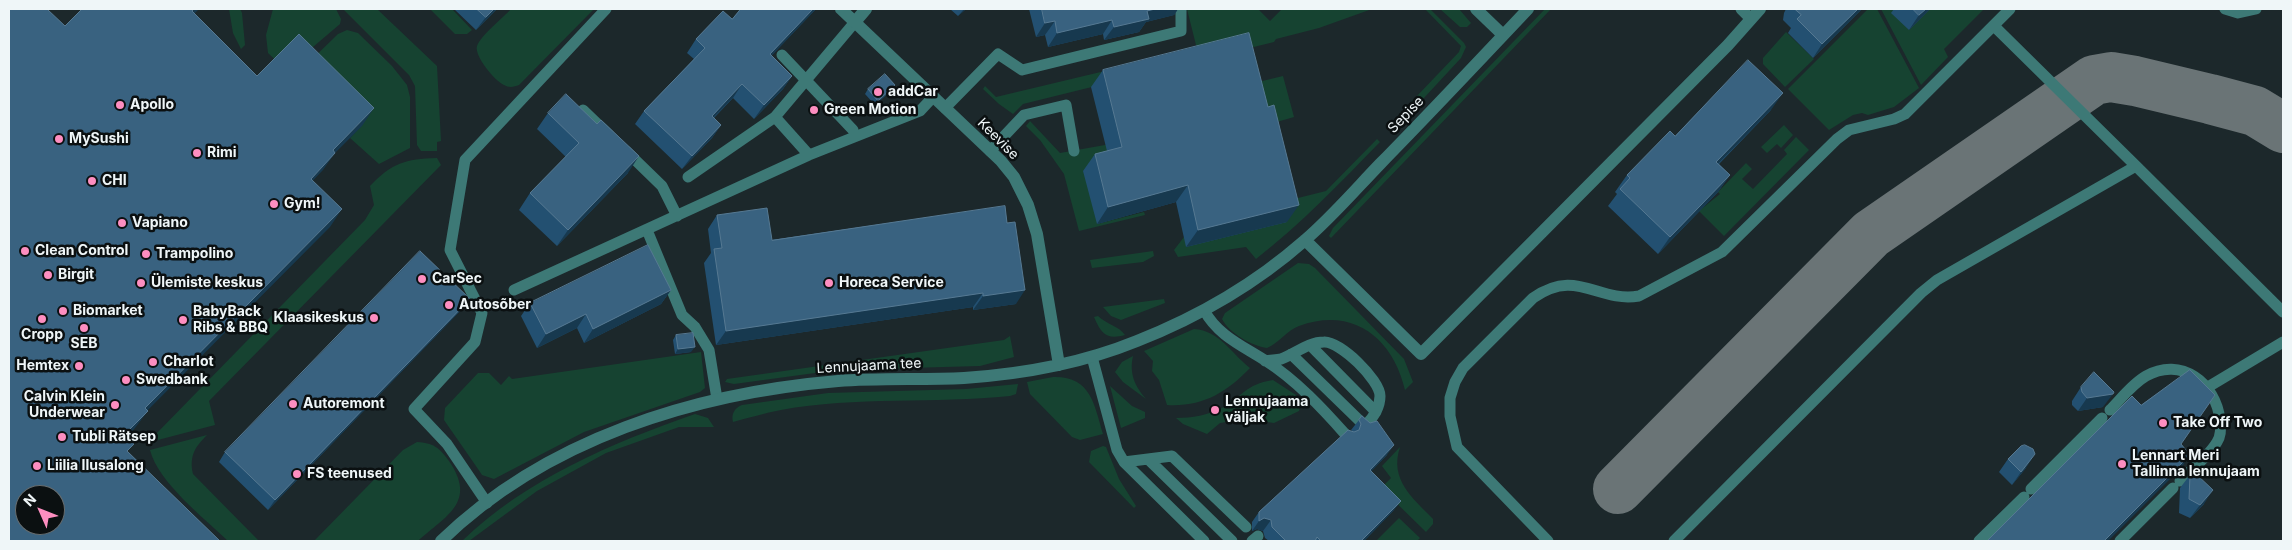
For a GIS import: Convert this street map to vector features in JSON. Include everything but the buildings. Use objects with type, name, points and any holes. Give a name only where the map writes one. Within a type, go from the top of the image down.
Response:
[{"type":"street","name":"Keevise","points":[[841,9],[990,151],[1014,177],[1028,205],[1037,234],[1060,365]]},
{"type":"street","points":[[855,22],[866,9]]},
{"type":"street","points":[[1476,9],[1503,35]]},
{"type":"street","name":"Sepise","points":[[1305,240],[1528,9]]},
{"type":"street","points":[[1305,240],[1421,354],[1715,58],[1760,9]]},
{"type":"street","name":"Lennujaama tee","points":[[441,541],[487,503],[546,465],[600,437],[652,417],[717,399],[777,388],[839,381],[962,378],[1060,365],[1092,357],[1134,343],[1184,322],[1263,273],[1305,240]]},
{"type":"lane","points":[[487,503],[447,444],[414,409],[475,342],[482,313],[450,250],[465,160],[606,9]]},
{"type":"lane","points":[[944,108],[998,54],[1022,70],[1181,31],[1181,9]]},
{"type":"lane","points":[[1740,9],[1751,19]]},
{"type":"lane","points":[[1548,541],[1457,447],[1450,416],[1450,398],[1455,382],[1463,368],[1533,298],[1546,289],[1564,285],[1582,286],[1612,296],[1626,298],[1639,296],[1722,252],[1837,139],[1849,130],[1894,119],[1905,114],[2010,9]]},
{"type":"lane","points":[[2225,9],[2238,13],[2256,9]]},
{"type":"lane","points":[[688,177],[775,117],[855,22]]},
{"type":"lane","points":[[1994,26],[2283,312]]},
{"type":"lane","points":[[782,55],[854,130]]},
{"type":"lane","points":[[514,290],[809,155],[920,110],[933,97]]},
{"type":"lane","points":[[990,151],[1024,115],[1066,106],[1074,151]]},
{"type":"lane","points":[[583,110],[662,186],[677,216]]},
{"type":"lane","points":[[775,117],[809,155]]},
{"type":"lane","points":[[1674,541],[1937,280],[2136,166]]},
{"type":"lane","points":[[648,230],[682,316],[695,327],[709,350],[717,399]]},
{"type":"lane","points":[[1204,310],[1220,330],[1238,346],[1265,361],[1297,386],[1346,435]]},
{"type":"lane","points":[[1265,361],[1281,359],[1310,345],[1325,341],[1339,345],[1377,382],[1380,396],[1376,412],[1365,426],[1292,354]]},
{"type":"lane","points":[[2208,387],[2283,342]]},
{"type":"lane","points":[[1310,345],[1376,412]]},
{"type":"lane","points":[[1092,357],[1117,450],[1124,462],[1204,541]]},
{"type":"lane","points":[[1979,541],[2146,376],[2166,370],[2180,370],[2192,374],[2208,387],[2219,408],[2221,427],[2218,441],[2120,541]]},
{"type":"lane","points":[[1124,462],[1172,456],[1246,527]]},
{"type":"lane","points":[[1148,459],[1232,541]]},
{"type":"green space","points":[[229,9],[240,9],[242,13],[245,45],[241,49],[233,33]]},
{"type":"green space","points":[[273,9],[336,9],[341,19],[340,24],[286,70],[268,53],[266,35]]},
{"type":"green space","points":[[343,9],[377,9],[437,66],[441,141],[437,142],[437,151],[421,151],[417,145],[415,86],[409,75]]},
{"type":"green space","points":[[430,9],[452,9],[472,30],[467,34],[455,34]]},
{"type":"green space","points":[[511,9],[594,9],[519,85],[511,87],[500,83],[491,74],[479,56],[477,46],[492,27]]},
{"type":"green space","points":[[1187,9],[1258,9],[1270,21],[1282,9],[1372,9],[1319,28],[1276,39],[1274,42],[1023,104],[1013,114],[983,89],[985,86],[996,97],[1197,49]]},
{"type":"green space","points":[[1425,9],[1430,9],[1466,47],[1461,58],[1398,126],[1394,120],[1459,52],[1461,46]]},
{"type":"green space","points":[[1440,9],[1459,9],[1471,23],[1467,27],[1460,27]]},
{"type":"green space","points":[[1545,9],[1551,9],[1331,238],[1329,236],[1333,228]]},
{"type":"green space","points":[[1868,9],[1877,9],[1919,88],[1894,107],[1868,115],[1862,113],[1853,115],[1829,130],[1788,89]]},
{"type":"green space","points":[[1881,9],[1895,9],[1909,30],[1930,9],[1984,9],[1944,49],[1948,57],[1921,85]]},
{"type":"green space","points":[[347,30],[358,33],[392,66],[407,85],[410,97],[410,148],[379,164],[350,138],[362,125],[303,68],[338,34]]},
{"type":"green space","points":[[1786,32],[1814,59],[1785,87],[1763,64],[1763,58]]},
{"type":"green space","points":[[1283,76],[1294,117],[1263,126],[1097,224],[1144,212],[1145,215],[1079,231],[1064,174],[1040,140],[1026,126],[1030,121],[1060,153],[1105,145],[1246,85]]},
{"type":"green space","points":[[1784,125],[1793,135],[1781,148],[1777,144],[1767,153],[1761,147]]},
{"type":"green space","points":[[1796,137],[1809,150],[1724,236],[1699,211],[1720,194],[1718,192],[1746,163],[1752,169],[1742,179],[1753,189],[1787,154],[1784,150]]},
{"type":"green space","points":[[1377,139],[1380,142],[1335,188],[1289,232],[1256,259],[1246,247],[1178,257],[1174,250],[1184,237],[1187,246],[1282,202],[1326,191]]},
{"type":"green space","points":[[437,158],[441,165],[209,401],[215,425],[154,441],[155,435],[365,220],[374,205],[370,186],[378,178],[392,167],[408,161]]},
{"type":"green space","points":[[1153,251],[1154,256],[1143,262],[1092,268],[1090,260]]},
{"type":"green space","points":[[1298,263],[1309,264],[1315,268],[1404,359],[1413,382],[1405,390],[1391,355],[1368,331],[1353,324],[1337,320],[1319,321],[1299,326],[1267,348],[1255,345],[1235,334],[1225,324],[1222,319],[1225,313]]},
{"type":"green space","points":[[1164,299],[1165,303],[1121,320],[1111,316],[1103,307]]},
{"type":"green space","points":[[1098,316],[1125,335],[1114,337],[1105,334],[1099,328],[1094,317]]},
{"type":"green space","points":[[1194,329],[1218,338],[1250,368],[1232,385],[1213,397],[1191,404],[1167,405],[1159,380],[1152,371],[1153,361],[1144,351]]},
{"type":"green space","points":[[1010,336],[1014,357],[980,366],[837,370],[734,384],[725,382],[727,379],[1004,340]]},
{"type":"green space","points":[[701,352],[705,388],[700,392],[584,432],[494,479],[482,475],[444,420],[445,408],[478,373],[489,373],[501,385],[509,376],[512,379]]},
{"type":"green space","points":[[1133,356],[1132,374],[1146,399],[1123,382],[1115,372],[1122,362]]},
{"type":"green space","points":[[1053,377],[1076,381],[1083,387],[1089,394],[1097,412],[1103,434],[1080,440],[1072,437],[1030,394],[1027,382]]},
{"type":"green space","points":[[1273,380],[1302,399],[1299,411],[1274,423],[1245,419],[1220,423],[1207,434],[1183,424],[1176,418],[1200,416],[1217,410],[1250,388]]},
{"type":"green space","points":[[1018,384],[1016,394],[1010,396],[953,400],[838,403],[781,410],[733,422],[732,419],[735,410],[742,405],[828,393],[966,389]]},
{"type":"green space","points":[[1110,386],[1132,406],[1145,412],[1145,418],[1121,428]]},
{"type":"green space","points":[[695,414],[708,418],[714,427],[679,427],[606,453],[537,491],[469,541],[462,541],[514,499],[571,465],[633,437]]},
{"type":"green space","points":[[207,435],[194,452],[192,462],[193,474],[259,541],[228,541],[172,487],[162,474],[150,450]]},
{"type":"green space","points":[[417,442],[427,443],[439,449],[457,475],[460,487],[459,497],[455,507],[448,515],[418,541],[314,541],[403,450]]},
{"type":"green space","points":[[1103,446],[1106,447],[1119,479],[1136,506],[1134,508],[1089,462],[1091,451]]},
{"type":"green space","points":[[1400,447],[1397,459],[1400,479],[1411,496],[1433,519],[1433,524],[1426,532],[1381,488],[1391,478],[1382,466]]},
{"type":"green space","points":[[1399,518],[1420,538],[1417,541],[1376,541]]},
{"type":"taxiway","points":[[1618,489],[1871,234],[2094,80],[2111,77],[2210,99],[2255,111],[2283,128]]},
{"type":"place","name":"addCar","points":[[878,92]]},
{"type":"place","name":"Apollo","points":[[120,105]]},
{"type":"place","name":"Green Motion","points":[[814,110]]},
{"type":"place","name":"MySushi","points":[[59,139]]},
{"type":"place","name":"Rimi","points":[[197,153]]},
{"type":"place","name":"CHI","points":[[92,181]]},
{"type":"place","name":"Gym!","points":[[274,204]]},
{"type":"place","name":"Vapiano","points":[[122,223]]},
{"type":"place","name":"Clean Control","points":[[25,251]]},
{"type":"place","name":"Trampolino","points":[[146,254]]},
{"type":"place","name":"Birgit","points":[[48,275]]},
{"type":"place","name":"CarSec","points":[[422,279]]},
{"type":"place","name":"Ülemiste keskus","points":[[141,283]]},
{"type":"place","name":"Horeca Service","points":[[829,283]]},
{"type":"place","name":"Autosõber","points":[[449,305]]},
{"type":"place","name":"Biomarket","points":[[63,311]]},
{"type":"place","name":"Klaasikeskus","points":[[374,318]]},
{"type":"place","name":"Cropp","points":[[42,319]]},
{"type":"place","name":"BabyBack Ribs & BBQ","points":[[183,320]]},
{"type":"place","name":"SEB","points":[[84,328]]},
{"type":"place","name":"Charlot","points":[[153,362]]},
{"type":"place","name":"Hemtex","points":[[79,366]]},
{"type":"place","name":"Swedbank","points":[[126,380]]},
{"type":"place","name":"Autoremont","points":[[293,404]]},
{"type":"place","name":"Calvin Klein Underwear","points":[[115,405]]},
{"type":"place","name":"Lennujaama väljak","points":[[1215,410]]},
{"type":"place","name":"Take Off Two","points":[[2163,423]]},
{"type":"place","name":"Tubli Rätsep","points":[[62,437]]},
{"type":"place","name":"Lennart Meri Tallinna lennujaam","points":[[2122,464]]},
{"type":"place","name":"Liilia Ilusalong","points":[[37,466]]},
{"type":"place","name":"FS teenused","points":[[297,474]]}]
